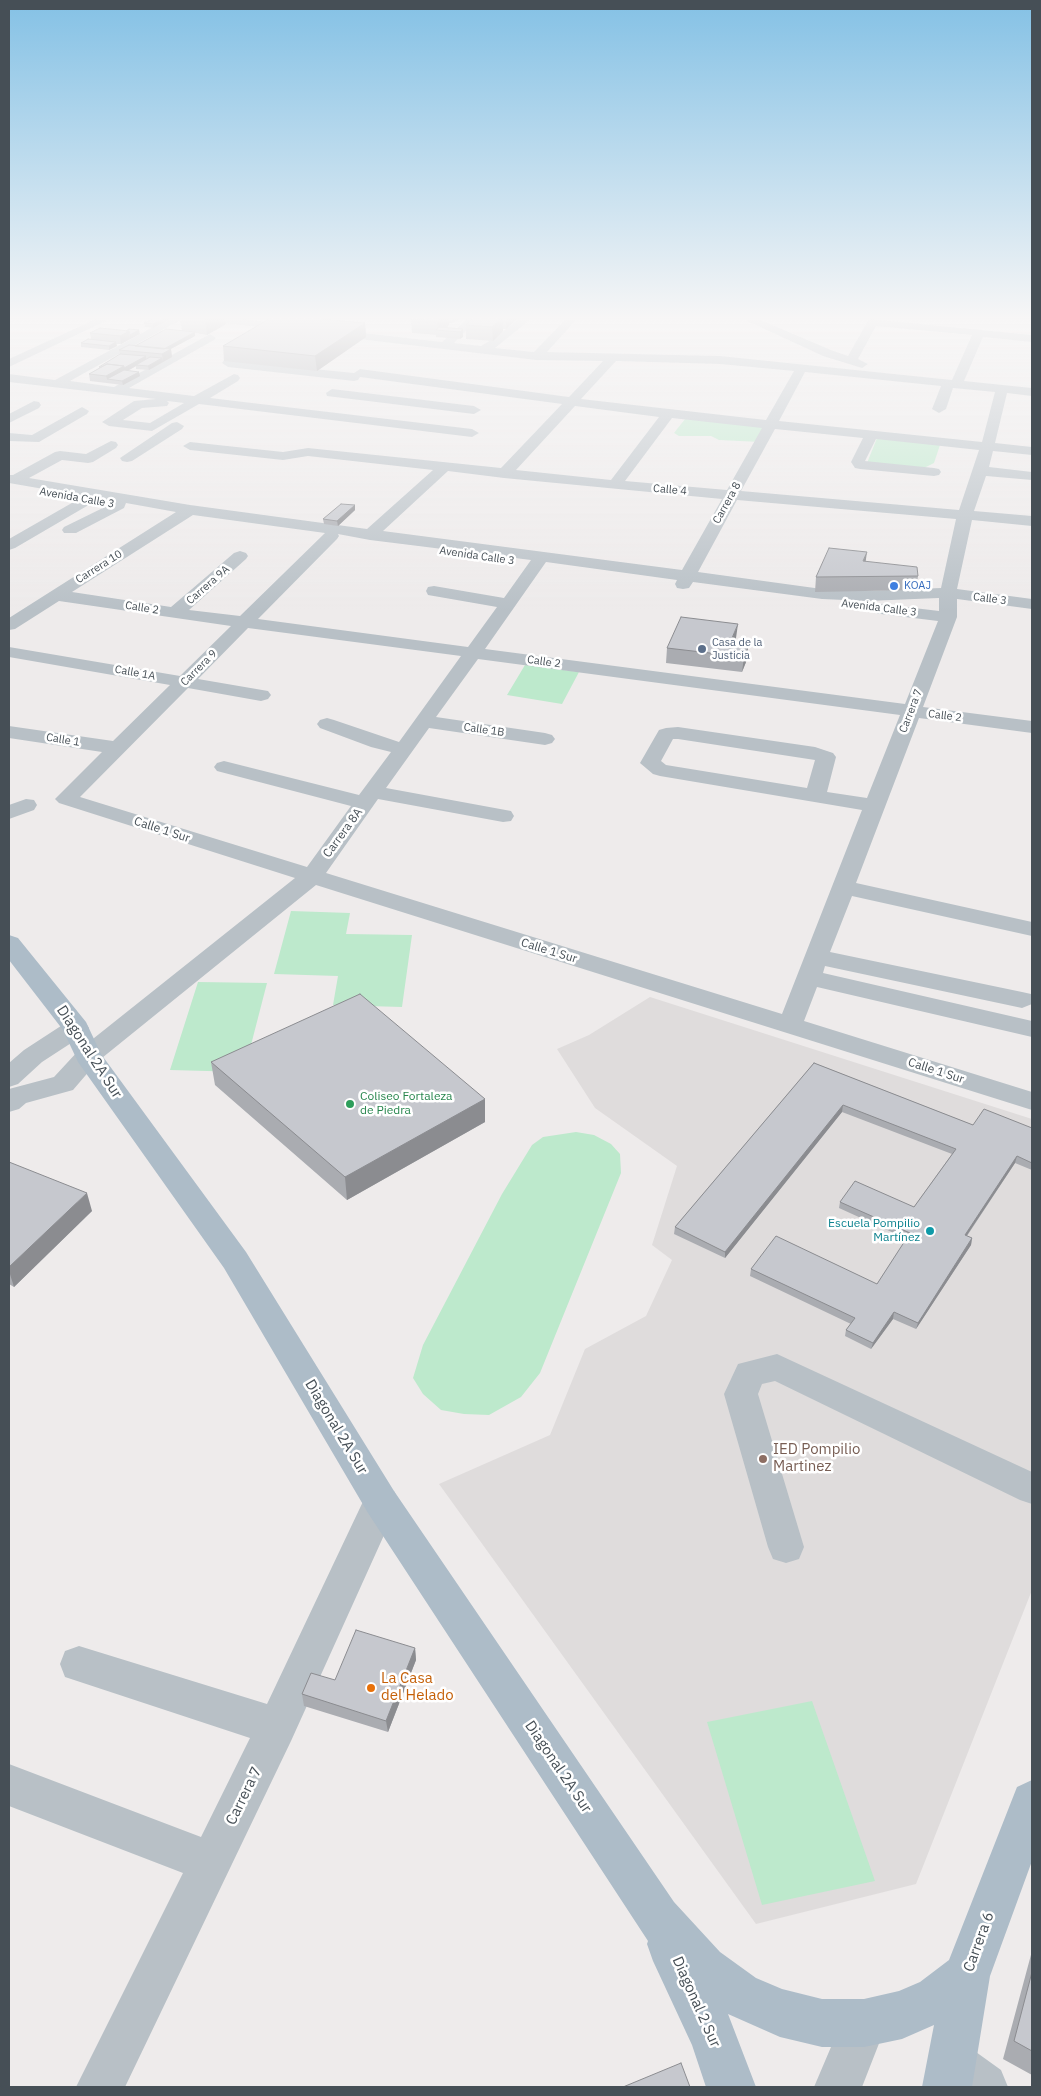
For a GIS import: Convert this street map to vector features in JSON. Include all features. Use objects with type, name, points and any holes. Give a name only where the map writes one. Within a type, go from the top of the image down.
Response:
[{"type":"main road","name":"Diagonal 2A Sur","points":[[9,944],[82,1042],[235,1260],[381,1502],[658,1918]]},
{"type":"main road","name":"Carrera 6","points":[[961,2080],[966,1976],[1032,1802]]},
{"type":"main road","points":[[658,1918],[703,1969],[740,1995],[780,2013],[822,2023],[864,2023],[902,2015],[937,1999],[966,1976]]},
{"type":"main road","name":"Diagonal 2 Sur","points":[[658,1918],[714,2039],[731,2087]]},
{"type":"street","points":[[9,437],[34,440],[72,417]]},
{"type":"street","points":[[117,417],[109,422],[152,428],[170,417]]},
{"type":"street","points":[[127,458],[191,417]]},
{"type":"street","points":[[333,417],[472,433]]},
{"type":"street","points":[[504,474],[557,417]]},
{"type":"street","points":[[615,485],[666,417]]},
{"type":"street","points":[[697,417],[1032,451]]},
{"type":"street","name":"Carrera 8","points":[[685,580],[774,417]]},
{"type":"street","name":"Carrera 7","points":[[790,1025],[948,617],[948,593],[965,515],[981,471],[995,417]]},
{"type":"street","points":[[308,452],[343,418]]},
{"type":"street","points":[[870,435],[858,462],[860,464],[934,472]]},
{"type":"street","points":[[11,482],[60,455],[88,459],[111,446]]},
{"type":"street","name":"Calle 4","points":[[190,446],[283,456],[308,452],[615,485],[1032,521]]},
{"type":"street","points":[[370,534],[444,468]]},
{"type":"street","points":[[981,471],[1032,476]]},
{"type":"street","name":"Avenida Calle 3","points":[[11,482],[86,500],[119,505],[370,534],[540,560],[948,617]]},
{"type":"street","name":"Avenida Calle 3","points":[[11,482],[332,536],[540,560]]},
{"type":"street","points":[[9,545],[86,500]]},
{"type":"street","points":[[70,530],[119,505]]},
{"type":"street","name":"Carrera 10","points":[[9,626],[186,512]]},
{"type":"street","name":"Carrera 9","points":[[66,799],[332,536]]},
{"type":"street","name":"Carrera 9A","points":[[175,613],[240,556]]},
{"type":"street","name":"Carrera 8A","points":[[82,1042],[311,878],[540,560]]},
{"type":"street","name":"Avenida Calle 3","points":[[685,580],[822,594],[867,596],[948,593]]},
{"type":"street","points":[[434,591],[508,604]]},
{"type":"street","name":"Calle 3","points":[[948,593],[1032,604]]},
{"type":"street","name":"Calle 2","points":[[56,595],[175,613],[1032,727]]},
{"type":"street","points":[[913,595],[926,602],[927,607],[918,613]]},
{"type":"street","name":"Calle 1A","points":[[9,652],[261,695]]},
{"type":"street","name":"Calle 1B","points":[[424,721],[545,739]]},
{"type":"street","points":[[328,724],[378,743],[404,749]]},
{"type":"street","name":"Calle 1","points":[[9,732],[117,748]]},
{"type":"street","points":[[816,795],[826,757],[815,753],[678,734],[666,734],[650,762],[660,770],[874,806]]},
{"type":"street","points":[[224,767],[369,797],[503,816]]},
{"type":"street","name":"Calle 1 Sur","points":[[66,799],[311,878],[790,1025],[1032,1102]]},
{"type":"street","points":[[843,887],[1032,929]]},
{"type":"street","points":[[813,967],[1022,1000]]},
{"type":"street","points":[[813,967],[1032,1029]]},
{"type":"street","points":[[9,1078],[33,1056],[82,1042]]},
{"type":"street","points":[[9,1103],[17,1096],[63,1084],[82,1042]]},
{"type":"street","points":[[786,1547],[741,1394],[750,1372],[777,1367],[1032,1489]]},
{"type":"street","name":"Carrera 7","points":[[100,2087],[277,1727],[381,1502]]},
{"type":"street","points":[[79,1664],[277,1727]]},
{"type":"street","points":[[9,1785],[211,1862]]},
{"type":"street","points":[[838,2087],[864,2023]]},
{"type":"shaded area","name":"IED Pompilio Martinez","points":[[650,997],[1032,1119],[1032,1590],[916,1884],[756,1924],[439,1484],[550,1435],[585,1349],[646,1316],[672,1260],[652,1245],[677,1166],[595,1108],[557,1049],[589,1035]]},
{"type":"green space","points":[[685,419],[767,427],[761,442],[719,440],[711,436],[679,436],[674,433]]},
{"type":"green space","points":[[877,438],[940,445],[934,463],[924,468],[867,463]]},
{"type":"green space","points":[[525,665],[579,672],[562,704],[507,695]]},
{"type":"green space","points":[[291,911],[350,913],[346,934],[412,935],[402,1007],[333,1005],[338,976],[274,974]]},
{"type":"green space","points":[[198,982],[267,983],[244,1072],[170,1070]]},
{"type":"green space","points":[[576,1132],[594,1135],[611,1144],[620,1154],[621,1173],[540,1373],[521,1397],[489,1415],[464,1414],[441,1410],[423,1394],[413,1378],[423,1345],[502,1194],[532,1145],[543,1137]]},
{"type":"green space","points":[[812,1701],[875,1881],[762,1905],[707,1722]]},
{"type":"building","points":[[341,504],[355,505],[337,521],[323,519]]},
{"type":"building","points":[[829,548],[867,552],[863,561],[917,567],[918,576],[816,577]]},
{"type":"building","points":[[681,617],[738,624],[729,645],[748,647],[744,657],[667,648]]},
{"type":"building","name":"Coliseo Fortaleza de Piedra","points":[[360,994],[485,1099],[345,1177],[211,1062]]},
{"type":"building","points":[[814,1063],[973,1125],[984,1109],[1032,1128],[1032,1163],[1017,1156],[965,1235],[972,1238],[918,1323],[894,1312],[873,1343],[846,1330],[855,1318],[751,1269],[776,1236],[877,1284],[910,1233],[840,1202],[855,1181],[914,1207],[956,1149],[843,1105],[725,1252],[675,1227]]},
{"type":"building","points":[[9,1162],[87,1193],[9,1267]]},
{"type":"building","name":"La Casa del Helado","points":[[356,1630],[415,1648],[386,1721],[302,1694],[311,1673],[335,1680]]},
{"type":"building","points":[[1032,1972],[1032,2051],[1014,2041]]},
{"type":"building","points":[[681,2063],[690,2087],[623,2087]]},
{"type":"place","name":"KOAJ","points":[[894,586]]},
{"type":"place","name":"Casa de la Justicia","points":[[702,649]]},
{"type":"place","name":"Coliseo Fortaleza de Piedra","points":[[350,1104]]},
{"type":"place","name":"Escuela Pompilio Martínez","points":[[930,1231]]},
{"type":"place","name":"IED Pompilio Martinez","points":[[763,1459]]},
{"type":"place","name":"La Casa del Helado","points":[[371,1688]]}]
